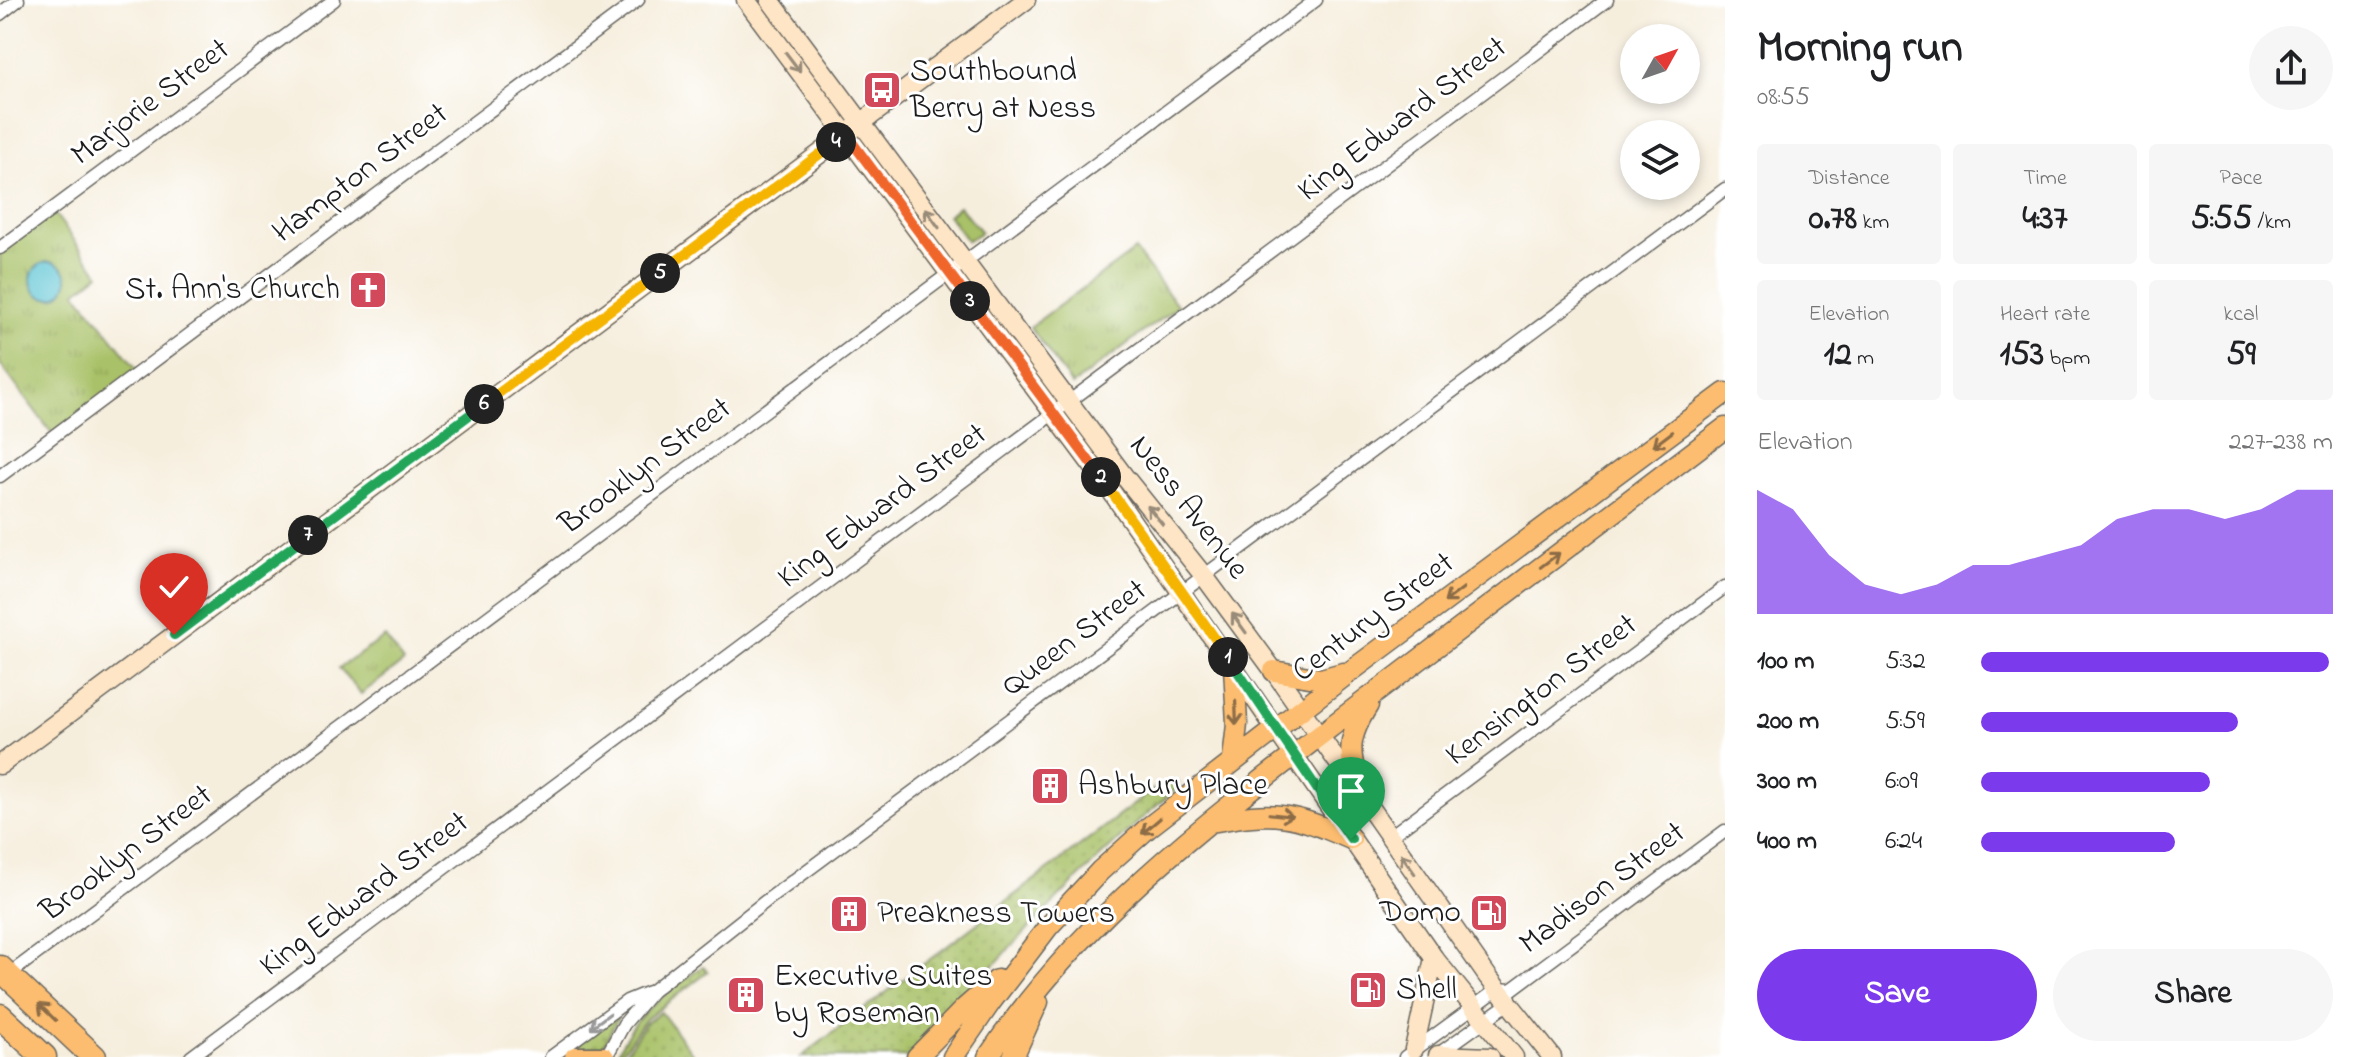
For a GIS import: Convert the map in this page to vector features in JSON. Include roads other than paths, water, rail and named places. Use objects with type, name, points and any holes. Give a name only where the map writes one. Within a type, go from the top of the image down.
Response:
[{"type":"highway","points":[[4,971],[94,1057]]},
{"type":"highway","points":[[0,1016],[44,1057]]},
{"type":"main road","name":"Ness Avenue","points":[[746,0],[846,134],[957,268],[1061,407],[1204,576],[1389,837],[1552,1057]]},
{"type":"main road","name":"Ness Avenue","points":[[770,0],[863,122],[957,268]]},
{"type":"main road","points":[[0,765],[1026,0]]},
{"type":"main road","name":"Century Street","points":[[953,1057],[1027,954],[1118,855],[1233,760],[1725,393]]},
{"type":"main road","name":"Ness Avenue","points":[[1061,407],[1181,593],[1296,754],[1351,839],[1434,958],[1514,1057]]},
{"type":"main road","name":"Century Street","points":[[988,1057],[1053,971],[1102,916],[1153,868],[1319,735],[1725,428]]},
{"type":"main road","points":[[1233,760],[1237,724],[1234,667]]},
{"type":"main road","points":[[1274,671],[1321,679],[1351,671]]},
{"type":"main road","points":[[1361,795],[1350,749],[1354,727],[1376,692]]},
{"type":"main road","points":[[1208,822],[1247,815],[1288,815],[1351,839]]},
{"type":"main road","points":[[917,1057],[965,1008],[1027,954]]},
{"type":"main road","points":[[1409,1053],[1434,958]]},
{"type":"main road","points":[[1013,1057],[1053,971]]},
{"type":"main road","points":[[1436,1056],[1490,1057]]},
{"type":"main road","points":[[575,1057],[605,1057]]},
{"type":"street","points":[[0,14],[18,0]]},
{"type":"street","name":"Marjorie Street","points":[[0,248],[334,0]]},
{"type":"street","name":"Hampton Street","points":[[0,476],[638,0]]},
{"type":"street","name":"Brooklyn Street","points":[[4,971],[1316,0]]},
{"type":"street","name":"King Edward Street","points":[[191,1057],[1607,0]]},
{"type":"street","name":"Queen Street","points":[[605,1057],[624,1024],[652,991],[766,901],[1725,189]]},
{"type":"street","name":"Kensington Street","points":[[1389,837],[1725,587]]},
{"type":"street","name":"Madison Street","points":[[1409,1053],[1479,1014],[1725,831]]},
{"type":"street","name":"Queen Street","points":[[551,1057],[627,1001],[652,991]]},
{"type":"street","name":"Madison Street","points":[[1436,1056],[1479,1014],[1506,994]]},
{"type":"water","points":[[49,262],[62,267],[67,280],[62,293],[49,298],[36,293],[31,280],[36,267]]},
{"type":"place","name":"Southbound Berry at Ness","points":[[882,90]]},
{"type":"place","name":"St. Ann's Church","points":[[368,290]]},
{"type":"place","name":"Ashbury Place","points":[[1050,786]]},
{"type":"place","name":"Domo","points":[[1489,913]]},
{"type":"place","name":"Preakness Towers","points":[[849,914]]},
{"type":"place","name":"Shell","points":[[1368,990]]},
{"type":"place","name":"Executive Suites by Roseman","points":[[746,995]]}]
